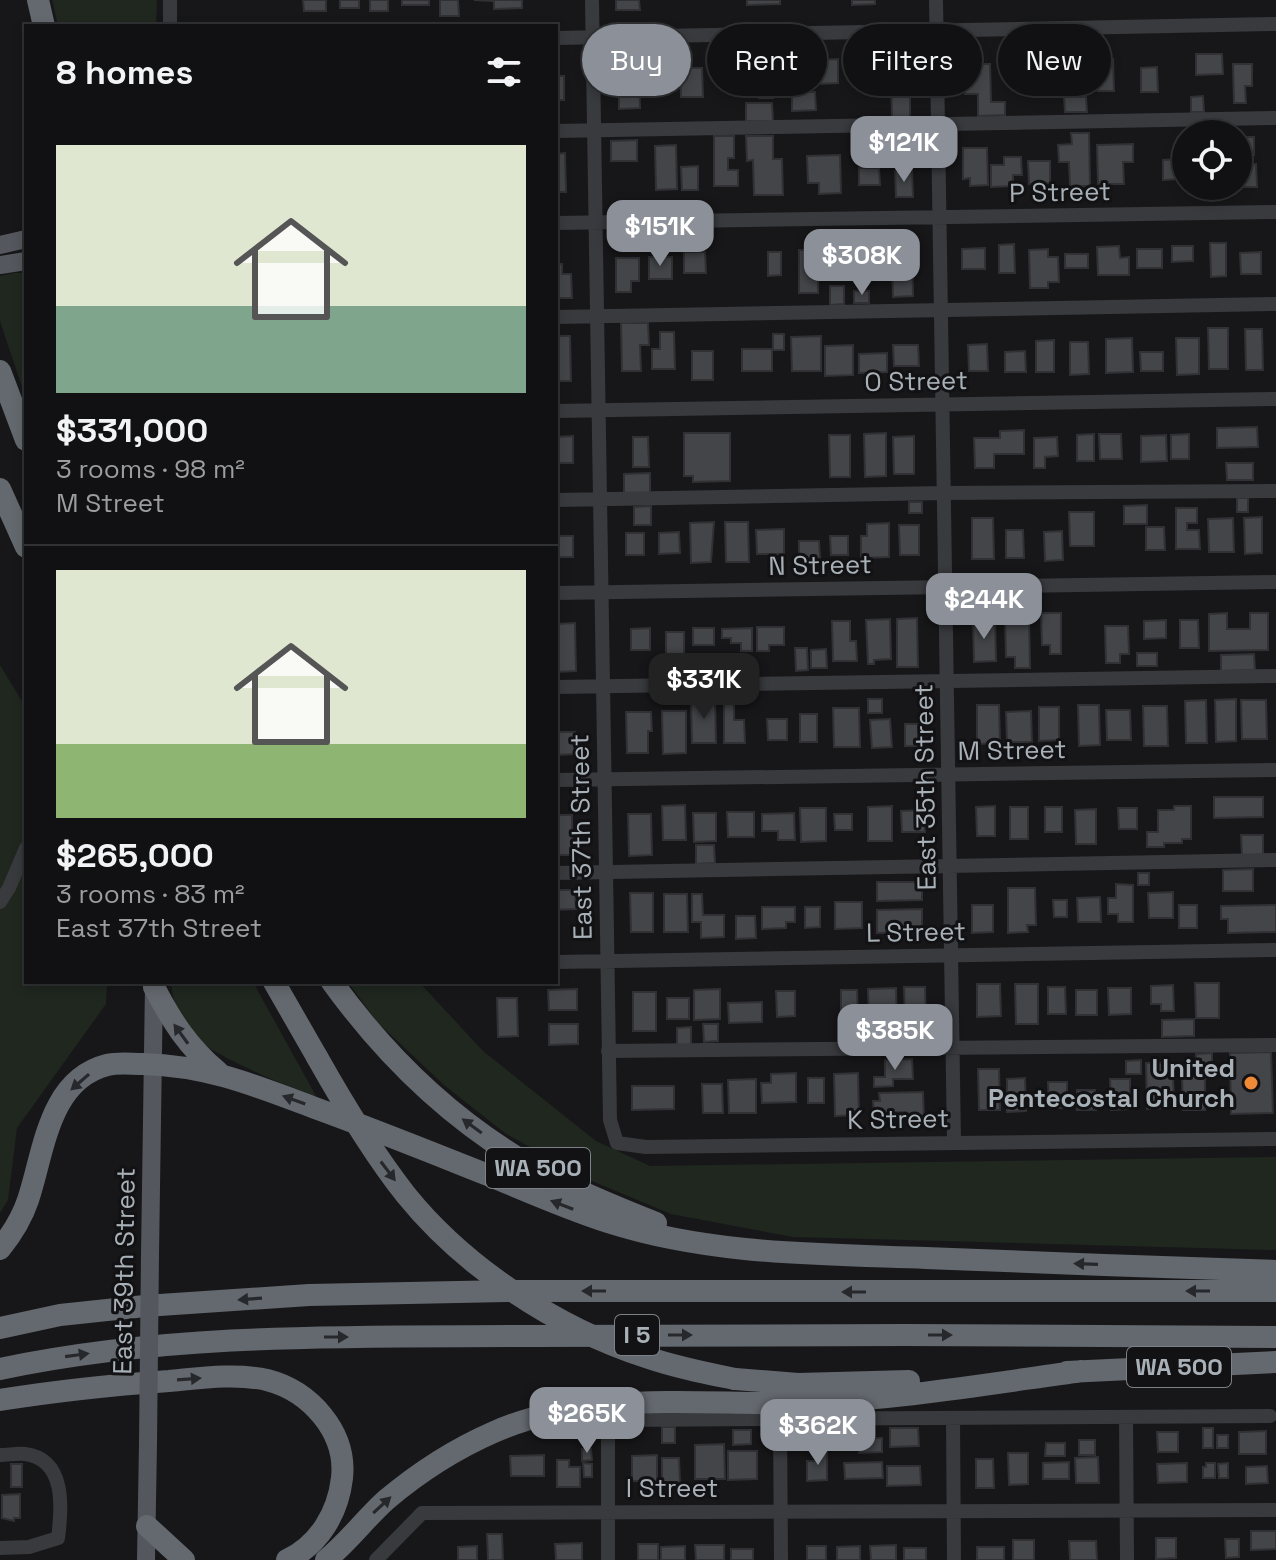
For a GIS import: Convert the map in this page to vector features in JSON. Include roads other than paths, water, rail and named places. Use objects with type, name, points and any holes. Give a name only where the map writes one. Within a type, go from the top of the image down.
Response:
[{"type":"highway","points":[[38,0],[44,24]]},
{"type":"highway","points":[[0,371],[24,435]]},
{"type":"highway","points":[[0,489],[24,543]]},
{"type":"highway","points":[[154,984],[173,1025],[218,1072]]},
{"type":"highway","name":"WA 500","points":[[275,984],[351,1117],[407,1197],[493,1278],[532,1304],[603,1341],[646,1357],[735,1379],[769,1383],[841,1385],[1276,1362]]},
{"type":"highway","name":"WA 500","points":[[334,984],[383,1046],[470,1125],[547,1174],[658,1223],[725,1241],[802,1254],[1276,1271]]},
{"type":"highway","points":[[0,1249],[18,1224],[28,1200],[47,1128],[73,1086],[105,1066],[152,1064],[218,1072],[607,1221],[664,1237],[721,1248],[802,1254]]},
{"type":"highway","name":"I 5","points":[[0,1328],[60,1315],[309,1295],[507,1291],[1276,1291]]},
{"type":"highway","name":"I 5","points":[[0,1369],[146,1345],[280,1337],[817,1334],[1276,1337]]},
{"type":"highway","points":[[326,1560],[386,1500],[413,1479],[458,1450],[494,1432],[542,1415],[618,1403],[799,1403],[878,1398],[1082,1371]]},
{"type":"highway","points":[[0,1400],[112,1386],[232,1377],[270,1381],[288,1389],[310,1402],[330,1426],[341,1457],[342,1476],[338,1502],[329,1522],[307,1547],[287,1560]]},
{"type":"highway","points":[[147,1526],[184,1560]]},
{"type":"main road","points":[[0,245],[24,239]]},
{"type":"main road","points":[[0,265],[24,261]]},
{"type":"main road","name":"East 39th Street","points":[[146,1560],[154,984]]},
{"type":"street","points":[[170,0],[170,24]]},
{"type":"street","name":"East 37th Street","points":[[592,0],[592,24]]},
{"type":"street","name":"East 35th Street","points":[[936,0],[937,24]]},
{"type":"street","points":[[982,30],[1276,24]]},
{"type":"street","points":[[691,35],[843,33]]},
{"type":"street","points":[[558,38],[582,37]]},
{"type":"street","name":"East 37th Street","points":[[593,96],[608,1051],[610,1120],[617,1143]]},
{"type":"street","name":"East 35th Street","points":[[938,96],[954,1142]]},
{"type":"street","points":[[558,131],[1276,118]]},
{"type":"street","name":"P Street","points":[[558,223],[1276,212]]},
{"type":"street","points":[[558,317],[1276,304]]},
{"type":"street","name":"O Street","points":[[558,411],[1276,399]]},
{"type":"street","points":[[558,500],[1276,491]]},
{"type":"street","name":"N Street","points":[[558,593],[1276,582]]},
{"type":"street","points":[[558,687],[1276,676]]},
{"type":"street","name":"M Street","points":[[558,780],[1276,770]]},
{"type":"street","points":[[0,902],[24,853]]},
{"type":"street","points":[[558,873],[1276,860]]},
{"type":"street","name":"L Street","points":[[558,962],[1276,950]]},
{"type":"street","points":[[608,1051],[1276,1045]]},
{"type":"street","name":"K Street","points":[[617,1143],[646,1147],[1276,1139]]},
{"type":"street","points":[[608,1560],[608,1431],[619,1420],[1270,1416]]},
{"type":"street","points":[[1126,1417],[1127,1560]]},
{"type":"street","points":[[953,1418],[954,1560]]},
{"type":"street","points":[[780,1419],[781,1560]]},
{"type":"street","points":[[0,1455],[27,1454],[48,1463],[59,1486],[62,1510],[58,1538],[6,1552]]},
{"type":"street","name":"I Street","points":[[376,1560],[422,1513],[1276,1510]]},
{"type":"place","name":"United Pentecostal Church","points":[[1251,1083]]}]
